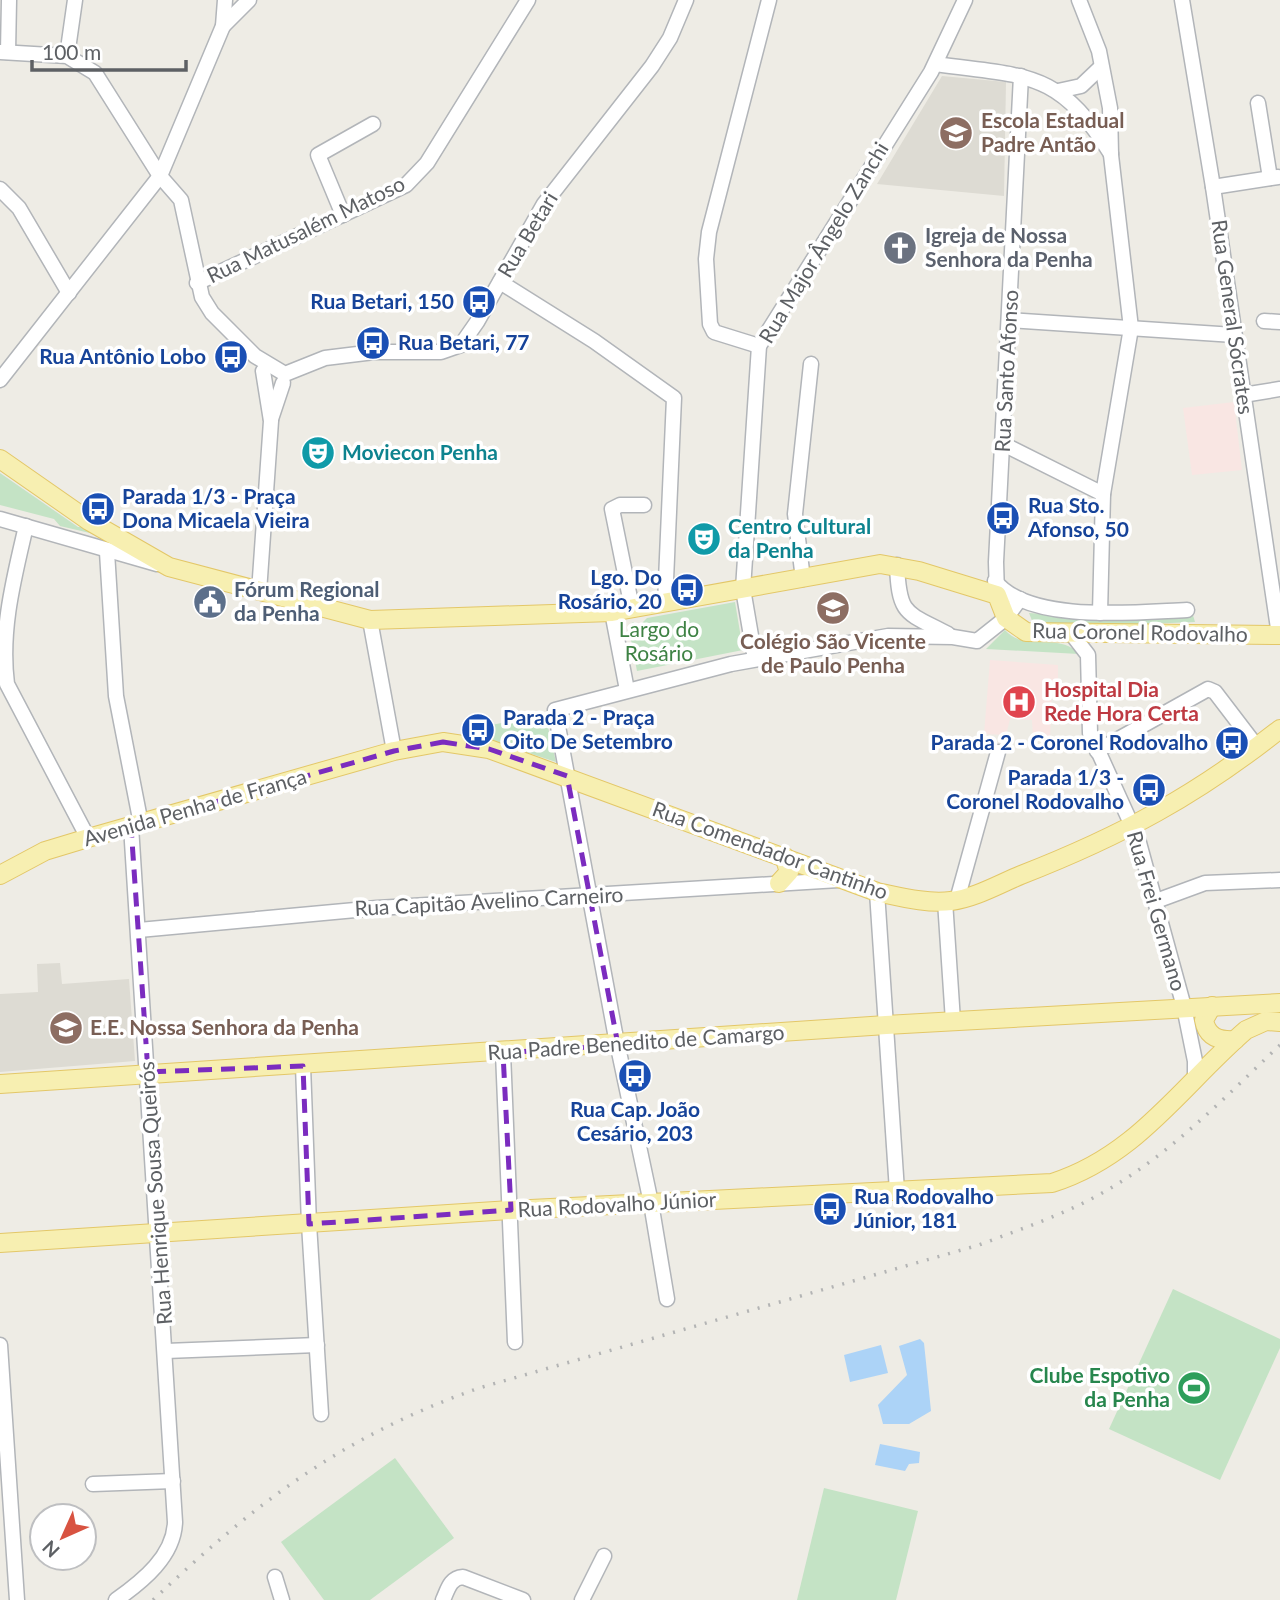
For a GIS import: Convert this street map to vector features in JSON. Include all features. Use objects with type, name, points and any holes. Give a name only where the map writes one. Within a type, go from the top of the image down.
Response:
[{"type":"main road","points":[[0,459],[89,521],[169,567],[370,620],[612,612],[880,564],[897,565],[992,589],[1006,618]]},
{"type":"main road","name":"Rua Coronel Rodovalho","points":[[1006,618],[1026,632],[1280,635]]},
{"type":"main road","points":[[951,900],[1133,827],[1194,793],[1280,729]]},
{"type":"main road","name":"Rua Comendador Cantinho","points":[[394,751],[443,742],[467,744],[566,776],[877,892],[951,900]]},
{"type":"main road","name":"Avenida Penha de França","points":[[0,875],[45,851],[394,751]]},
{"type":"main road","points":[[779,883],[789,872],[785,856]]},
{"type":"main road","name":"Rua Padre Benedito de Camargo","points":[[0,1084],[148,1072],[303,1066],[1278,1000]]},
{"type":"main road","points":[[1212,1006],[1204,1020],[1209,1032],[1219,1040],[1234,1040]]},
{"type":"main road","name":"Rua Rodovalho Júnior","points":[[0,1243],[511,1210],[1052,1184],[1084,1173],[1127,1145],[1162,1113],[1195,1076],[1234,1040],[1255,1025],[1280,1022]]},
{"type":"street","points":[[9,0],[4,52],[67,56],[95,73],[160,176],[181,200],[186,213],[197,283],[212,313],[256,356],[263,371],[271,421],[259,592]]},
{"type":"street","points":[[67,56],[75,0]]},
{"type":"street","points":[[0,380],[160,176],[223,26],[225,0]]},
{"type":"street","points":[[223,26],[249,0]]},
{"type":"street","points":[[518,0],[518,16]]},
{"type":"street","name":"Rua Matusalém Matoso","points":[[197,283],[406,185],[418,174],[528,0]]},
{"type":"street","name":"Rua Betari","points":[[256,356],[280,373],[308,366],[325,358],[374,352],[452,350],[467,338],[544,204],[652,66],[678,22],[686,0]]},
{"type":"street","points":[[759,346],[714,332],[710,324],[706,259],[709,232],[769,0]]},
{"type":"street","name":"Rua Major Ângelo Zanchi","points":[[743,589],[759,346],[936,64],[965,0]]},
{"type":"street","points":[[1079,0],[1099,51],[1110,108],[1111,155],[1130,328],[1103,494],[1100,613]]},
{"type":"street","name":"Rua General Sócrates","points":[[1182,0],[1213,187],[1280,635]]},
{"type":"street","points":[[936,64],[1021,76],[1058,92],[1089,119],[1111,155]]},
{"type":"street","points":[[1058,92],[1081,86],[1101,67]]},
{"type":"street","name":"Rua Santo Afonso","points":[[992,589],[1003,444],[1021,76]]},
{"type":"street","points":[[1213,187],[1275,178],[1258,103]]},
{"type":"street","points":[[343,215],[318,155],[373,124]]},
{"type":"street","points":[[0,189],[19,208],[69,293]]},
{"type":"street","points":[[500,282],[670,392],[675,406],[665,603]]},
{"type":"street","points":[[1009,320],[1234,335]]},
{"type":"street","points":[[1264,321],[1280,322]]},
{"type":"street","points":[[803,579],[795,504],[811,364]]},
{"type":"street","name":"Rua Betari","points":[[283,383],[305,373],[308,366]]},
{"type":"street","points":[[263,371],[283,383],[271,421]]},
{"type":"street","points":[[1243,395],[1280,389]]},
{"type":"street","points":[[1003,444],[1103,494]]},
{"type":"street","points":[[632,608],[612,509],[620,505],[644,505]]},
{"type":"street","points":[[0,519],[107,552],[169,567]]},
{"type":"street","points":[[26,526],[4,628],[4,668],[7,684],[88,838]]},
{"type":"street","name":"Rua Henrique Sousa Queirós","points":[[107,552],[116,696],[136,825],[139,930],[166,1351],[174,1535],[164,1558],[116,1600]]},
{"type":"street","points":[[897,565],[898,592],[904,608],[953,636]]},
{"type":"street","points":[[743,589],[754,659]]},
{"type":"street","points":[[992,589],[1067,610],[1100,613],[1186,610]]},
{"type":"street","points":[[667,1299],[651,1203],[618,1045],[555,710],[754,659],[888,636],[983,639],[1006,618],[1020,599]]},
{"type":"street","points":[[612,612],[627,690]]},
{"type":"street","points":[[370,620],[394,751]]},
{"type":"street","name":"Rua Frei Germano","points":[[1071,633],[1088,654],[1088,724],[1097,751],[1133,827],[1156,901],[1184,1007],[1195,1062],[1195,1076]]},
{"type":"street","points":[[1097,751],[1208,690],[1215,691],[1257,747]]},
{"type":"street","points":[[953,1021],[951,900],[998,752]]},
{"type":"street","name":"Rua Capitão Avelino Carneiro","points":[[139,930],[377,908],[841,880]]},
{"type":"street","points":[[1156,901],[1205,883],[1280,880]]},
{"type":"street","points":[[877,892],[897,1191]]},
{"type":"street","points":[[503,1053],[515,1342]]},
{"type":"street","points":[[303,1066],[309,1224],[321,1414]]},
{"type":"street","points":[[0,1345],[17,1600]]},
{"type":"street","points":[[166,1351],[317,1345]]},
{"type":"street","points":[[93,1484],[173,1481]]},
{"type":"street","points":[[582,1600],[604,1556]]},
{"type":"street","points":[[275,1577],[282,1600]]},
{"type":"street","points":[[443,1600],[450,1583],[463,1577],[523,1600]]},
{"type":"highlighted area","points":[[443,742],[489,749],[567,776],[618,1045],[503,1053],[511,1210],[309,1224],[303,1066],[148,1072],[131,826],[394,751]]},
{"type":"shaded area","name":"Escola Estadual Padre Antão","points":[[942,76],[1006,82],[1004,196],[877,184]]},
{"type":"shaded area","points":[[1234,402],[1242,470],[1192,475],[1183,408]]},
{"type":"shaded area","name":"Hospital Dia Rede Hora Certa","points":[[990,660],[1058,665],[1058,683],[1052,685],[1050,740],[1033,737],[1032,720],[1010,719],[1006,735],[984,734]]},
{"type":"shaded area","name":"E.E. Nossa Senhora da Penha","points":[[60,963],[62,984],[129,979],[135,1061],[0,1072],[0,994],[38,992],[37,964]]},
{"type":"green space","points":[[0,473],[78,527],[85,527],[94,534],[60,526],[54,519],[0,505]]},
{"type":"green space","name":"Largo do Rosário","points":[[735,602],[743,650],[637,671],[631,640],[636,630],[630,625],[633,622],[639,626],[647,618]]},
{"type":"green space","points":[[1192,612],[1195,622],[1097,626],[1033,623],[1029,613],[1132,620]]},
{"type":"green space","points":[[1005,630],[1022,640],[1062,644],[1079,654],[986,649]]},
{"type":"green space","points":[[545,714],[556,762],[462,731]]},
{"type":"green space","name":"Clube Espotivo da Penha","points":[[1173,1289],[1280,1339],[1280,1348],[1220,1480],[1109,1429]]},
{"type":"green space","points":[[395,1458],[454,1538],[370,1600],[324,1600],[281,1542]]},
{"type":"green space","points":[[824,1488],[918,1511],[896,1600],[797,1600]]},
{"type":"water","points":[[920,1339],[924,1343],[931,1411],[909,1424],[883,1424],[878,1405],[907,1375],[899,1346]]},
{"type":"water","points":[[881,1345],[888,1373],[850,1382],[844,1355]]},
{"type":"water","points":[[880,1444],[920,1452],[919,1463],[909,1464],[905,1471],[875,1465]]},
{"type":"railway","points":[[153,1600],[229,1532],[304,1475],[385,1428],[430,1407],[479,1388],[979,1245],[1079,1205],[1119,1183],[1169,1147],[1280,1045]]},
{"type":"place","name":"Escola Estadual Padre Antão","points":[[956,133]]},
{"type":"place","name":"Igreja de Nossa Senhora da Penha","points":[[900,248]]},
{"type":"place","name":"Rua Betari, 150","points":[[479,302]]},
{"type":"place","name":"Rua Betari, 77","points":[[373,343]]},
{"type":"place","name":"Rua Antônio Lobo","points":[[231,357]]},
{"type":"place","name":"Moviecon Penha","points":[[318,453]]},
{"type":"place","name":"Parada 1/3 - Praça Dona Micaela Vieira","points":[[98,509]]},
{"type":"place","name":"Rua Sto. Afonso, 50","points":[[1003,518]]},
{"type":"place","name":"Centro Cultural da Penha","points":[[704,539]]},
{"type":"place","name":"Lgo. Do Rosário, 20","points":[[687,590]]},
{"type":"place","name":"Fórum Regional da Penha","points":[[210,602]]},
{"type":"place","name":"Colégio São Vicente de Paulo Penha","points":[[833,608]]},
{"type":"place","name":"Hospital Dia Rede Hora Certa","points":[[1019,702]]},
{"type":"place","name":"Parada 2 - Praça Oito De Setembro","points":[[478,730]]},
{"type":"place","name":"Parada 2 - Coronel Rodovalho","points":[[1232,743]]},
{"type":"place","name":"Parada 1/3 - Coronel Rodovalho","points":[[1149,790]]},
{"type":"place","name":"E.E. Nossa Senhora da Penha","points":[[66,1028]]},
{"type":"place","name":"Rua Cap. João Cesário, 203","points":[[635,1076]]},
{"type":"place","name":"Rua Rodovalho Júnior, 181","points":[[830,1209]]},
{"type":"place","name":"Clube Espotivo da Penha","points":[[1194,1388]]}]
